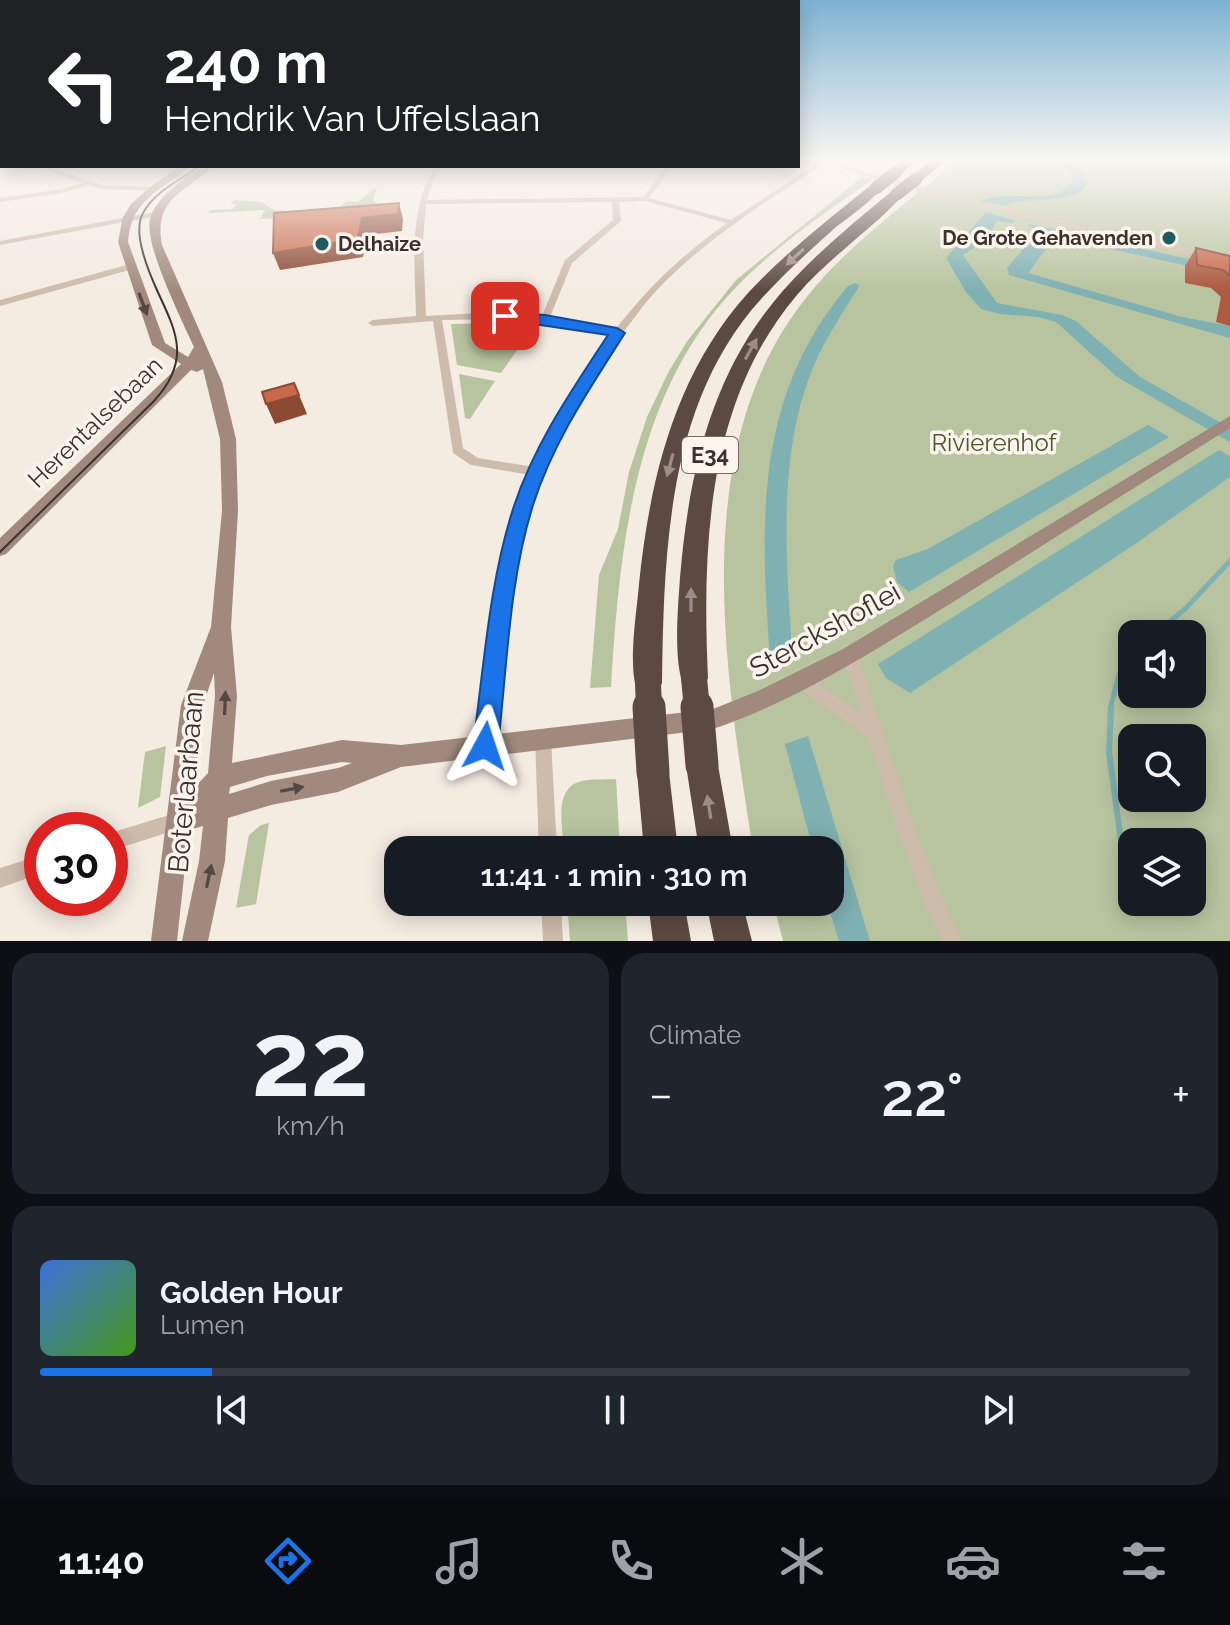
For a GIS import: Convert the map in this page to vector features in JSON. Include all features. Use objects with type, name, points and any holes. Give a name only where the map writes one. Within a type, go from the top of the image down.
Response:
[{"type":"highway","name":"E34","points":[[660,836],[648,683],[651,574],[658,517],[670,462],[701,375],[721,340],[761,289],[853,203]]},
{"type":"highway","name":"E34","points":[[714,836],[702,765],[694,678],[691,582],[700,503],[719,418],[749,351],[786,298],[877,203]]},
{"type":"highway","points":[[668,916],[672,941]]},
{"type":"highway","points":[[727,916],[733,941]]},
{"type":"main road","points":[[126,218],[137,203]]},
{"type":"main road","points":[[164,203],[155,214],[153,228],[157,245],[201,346]]},
{"type":"main road","name":"Herentalsebaan","points":[[126,218],[123,242],[159,345],[190,365]]},
{"type":"main road","name":"Herentalsebaan","points":[[0,549],[190,365],[201,346]]},
{"type":"main road","name":"Boterlaarbaan","points":[[195,941],[212,861],[226,696],[221,627],[229,473],[225,418],[201,346]]},
{"type":"main road","points":[[190,365],[215,382]]},
{"type":"main road","name":"Sterckshoflei","points":[[219,778],[267,765],[342,751],[401,756],[713,719],[802,681],[850,655],[1222,426]]},
{"type":"main road","name":"Boterlaarbaan","points":[[164,941],[192,705],[221,627]]},
{"type":"main road","name":"Sterckshoflei","points":[[179,821],[271,793],[338,780],[401,756]]},
{"type":"main road","points":[[179,821],[219,778]]},
{"type":"street","points":[[421,318],[422,203]]},
{"type":"street","points":[[545,319],[568,262],[617,221],[615,203]]},
{"type":"street","points":[[660,203],[731,222]]},
{"type":"street","points":[[485,746],[509,561],[536,472],[566,410],[617,333],[660,282],[731,222],[759,203]]},
{"type":"street","points":[[973,203],[1230,262]]},
{"type":"street","points":[[0,243],[155,214]]},
{"type":"street","points":[[0,303],[130,267]]},
{"type":"street","points":[[373,323],[437,317],[545,319],[617,333]]},
{"type":"street","points":[[437,317],[457,450],[475,462],[536,472]]},
{"type":"street","points":[[850,655],[873,732],[935,905],[953,941]]},
{"type":"street","points":[[802,681],[873,732]]},
{"type":"street","points":[[543,739],[547,836]]},
{"type":"street","name":"Sterckshoflei","points":[[128,837],[179,821]]},
{"type":"street","points":[[0,878],[24,870]]},
{"type":"street","points":[[552,916],[553,941]]},
{"type":"green space","points":[[232,203],[263,203],[273,210],[318,213],[337,209],[345,203],[378,205],[336,215],[260,219],[265,210],[208,213],[210,210],[233,209],[236,204]]},
{"type":"green space","points":[[830,203],[839,203],[778,249],[726,298],[695,339],[670,384],[651,432],[626,533],[611,687],[590,688],[599,575],[618,529],[629,472],[647,417],[688,340],[736,280]]},
{"type":"green space","name":"Rivierenhof","points":[[906,203],[1230,203],[1230,941],[783,941],[777,916],[844,916],[844,836],[751,836],[726,638],[724,565],[729,493],[743,423],[768,358],[806,298],[840,260]]},
{"type":"green space","points":[[451,324],[534,326],[501,373],[457,365]]},
{"type":"green space","points":[[459,374],[495,381],[470,419],[465,418]]},
{"type":"green space","points":[[166,746],[160,797],[138,808],[145,752]]},
{"type":"green space","points":[[616,779],[619,836],[563,836],[561,813],[565,795],[569,788],[585,780]]},
{"type":"green space","points":[[269,823],[256,904],[236,908],[249,835],[261,825]]},
{"type":"green space","points":[[568,916],[626,916],[628,941],[570,941]]},
{"type":"water","points":[[986,212],[1015,221],[997,221],[986,240],[963,255],[997,303],[1062,315],[1076,321],[1140,377],[1230,428],[1230,442],[1117,377],[1056,322],[981,309],[966,292],[946,258]]},
{"type":"water","points":[[1029,224],[1230,268],[1225,274],[1055,237],[1028,273],[1182,317],[1230,326],[1230,338],[1009,275],[1007,268],[1040,230]]},
{"type":"water","points":[[859,285],[858,288],[823,346],[797,419],[787,496],[792,652],[770,659],[766,510],[770,463],[779,416],[795,372],[817,328],[848,286]]},
{"type":"water","points":[[1148,425],[1169,437],[909,592],[897,582],[893,566],[896,560],[928,549]]},
{"type":"water","points":[[1219,450],[1230,456],[1230,477],[1138,542],[910,693],[886,678],[878,664]]},
{"type":"water","points":[[808,736],[838,836],[809,836],[785,744]]},
{"type":"water","points":[[844,855],[870,941],[839,941],[831,916],[844,916]]},
{"type":"building","points":[[399,203],[398,214],[362,218],[358,239],[273,253],[274,213]]},
{"type":"building","points":[[1196,248],[1230,256],[1230,276],[1223,270],[1197,265]]},
{"type":"building","points":[[294,383],[299,395],[266,404],[262,392]]},
{"type":"waterway","points":[[1172,620],[1230,561]]},
{"type":"waterway","points":[[1110,709],[1118,678]]},
{"type":"waterway","points":[[1111,707],[1109,752],[1119,828]]},
{"type":"tram line","points":[[0,552],[154,401],[169,381],[176,362],[177,344],[149,271],[139,235],[143,213],[150,203]]},
{"type":"place","name":"De Grote Gehavenden","points":[[1169,238]]},
{"type":"place","name":"Delhaize","points":[[322,244]]},
{"type":"route","points":[[485,746],[509,561],[524,504],[559,423],[617,333],[545,319],[505,316]]}]
